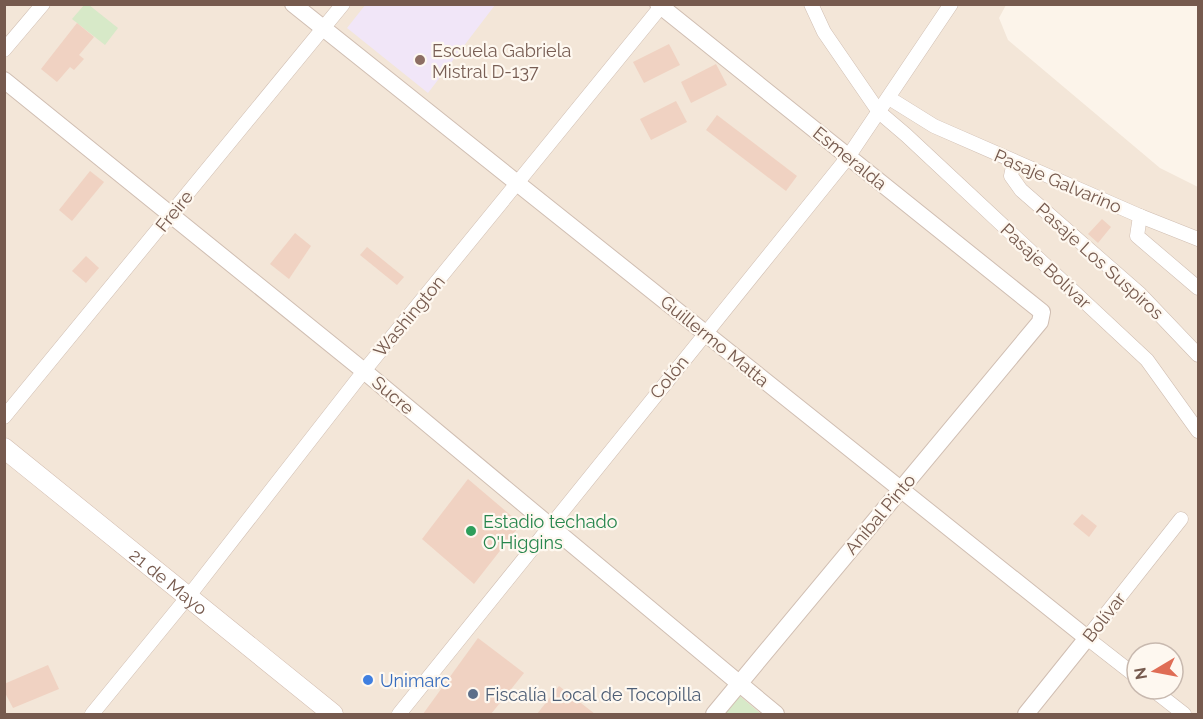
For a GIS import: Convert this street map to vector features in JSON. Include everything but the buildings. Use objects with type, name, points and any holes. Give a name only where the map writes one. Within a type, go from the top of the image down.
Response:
[{"type":"main road","name":"21 de Mayo","points":[[4,447],[333,714]]},
{"type":"street","points":[[4,50],[43,4]]},
{"type":"street","name":"Guillermo Matta","points":[[292,4],[1125,668]]},
{"type":"street","name":"Freire","points":[[4,417],[343,4]]},
{"type":"street","name":"Pasaje Bolívar","points":[[811,4],[824,32],[879,112],[1147,360],[1198,431]]},
{"type":"street","name":"Colón","points":[[399,714],[848,157],[951,4]]},
{"type":"street","name":"Esmeralda","points":[[660,5],[1042,312]]},
{"type":"street","name":"Washington","points":[[92,714],[188,597],[364,370],[518,184],[660,5]]},
{"type":"street","name":"Sucre","points":[[4,80],[364,370],[776,714]]},
{"type":"street","name":"Pasaje Galvarino","points":[[889,98],[917,115],[1014,162],[1140,216],[1137,236],[1198,288]]},
{"type":"street","points":[[906,135],[917,115]]},
{"type":"street","name":"Pasaje Los Suspiros","points":[[1014,162],[1011,176],[1021,190],[1140,294],[1198,356]]},
{"type":"street","points":[[1140,216],[1198,239]]},
{"type":"street","name":"Aníbal Pinto","points":[[714,714],[1040,322],[1042,312]]},
{"type":"street","name":"Bolívar","points":[[1026,714],[1181,519]]},
{"type":"street","points":[[1167,701],[1184,714]]},
{"type":"shaded area","name":"Escuela Gabriela Mistral D-137","points":[[366,4],[495,5],[428,93],[347,28]]},
{"type":"shaded area","points":[[4,5],[1006,5],[999,18],[1008,40],[1160,168],[1198,187],[1198,714],[5,714]]},
{"type":"green space","points":[[85,4],[118,28],[105,45],[72,19]]},
{"type":"green space","points":[[735,692],[761,714],[717,714]]},
{"type":"place","name":"Escuela Gabriela Mistral D-137","points":[[420,60]]},
{"type":"place","name":"Estadio techado O'Higgins","points":[[471,531]]},
{"type":"place","name":"Unimarc","points":[[368,680]]},
{"type":"place","name":"Fiscalía Local de Tocopilla","points":[[473,694]]}]
